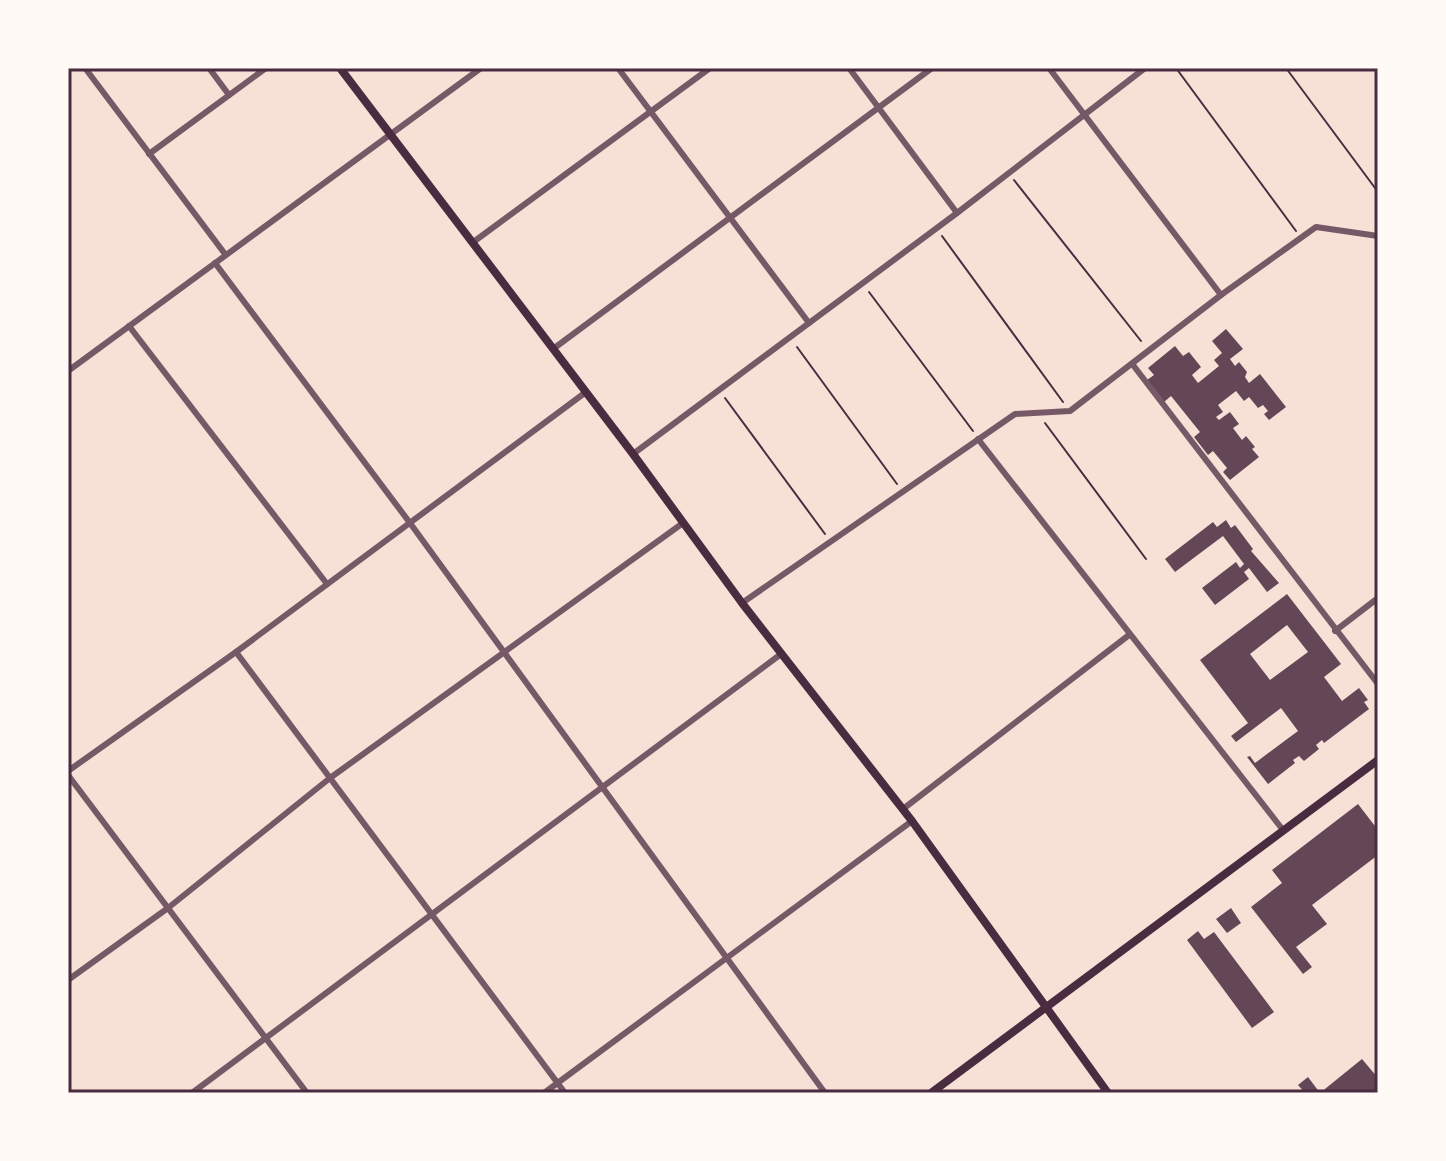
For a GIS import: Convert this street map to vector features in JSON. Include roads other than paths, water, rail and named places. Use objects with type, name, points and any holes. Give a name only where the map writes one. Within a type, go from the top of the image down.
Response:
[{"type":"main road","points":[[340,68],[742,603],[912,821],[1108,1093]]},
{"type":"main road","points":[[931,1093],[1378,760]]},
{"type":"street","points":[[85,68],[225,254]]},
{"type":"street","points":[[209,68],[229,95]]},
{"type":"street","points":[[149,154],[266,68]]},
{"type":"street","points":[[68,371],[481,68]]},
{"type":"street","points":[[618,68],[809,323]]},
{"type":"street","points":[[472,243],[710,68]]},
{"type":"street","points":[[849,68],[957,213]]},
{"type":"street","points":[[553,349],[932,68]]},
{"type":"street","points":[[1049,68],[1221,295]]},
{"type":"street","points":[[633,454],[957,213],[1145,68]]},
{"type":"street","points":[[742,603],[1015,414],[1070,411],[1221,295],[1316,227],[1378,236]]},
{"type":"street","points":[[215,263],[410,523],[825,1093]]},
{"type":"street","points":[[129,326],[327,584]]},
{"type":"street","points":[[1133,365],[1378,684]]},
{"type":"street","points":[[307,1093],[68,773],[586,392]]},
{"type":"street","points":[[978,439],[1283,830]]},
{"type":"street","points":[[68,980],[168,908],[330,778],[683,523]]},
{"type":"street","points":[[1335,631],[1378,598]]},
{"type":"street","points":[[903,809],[1129,635]]},
{"type":"street","points":[[236,652],[565,1093]]},
{"type":"street","points":[[192,1093],[781,654]]},
{"type":"street","points":[[544,1093],[912,821]]}]
